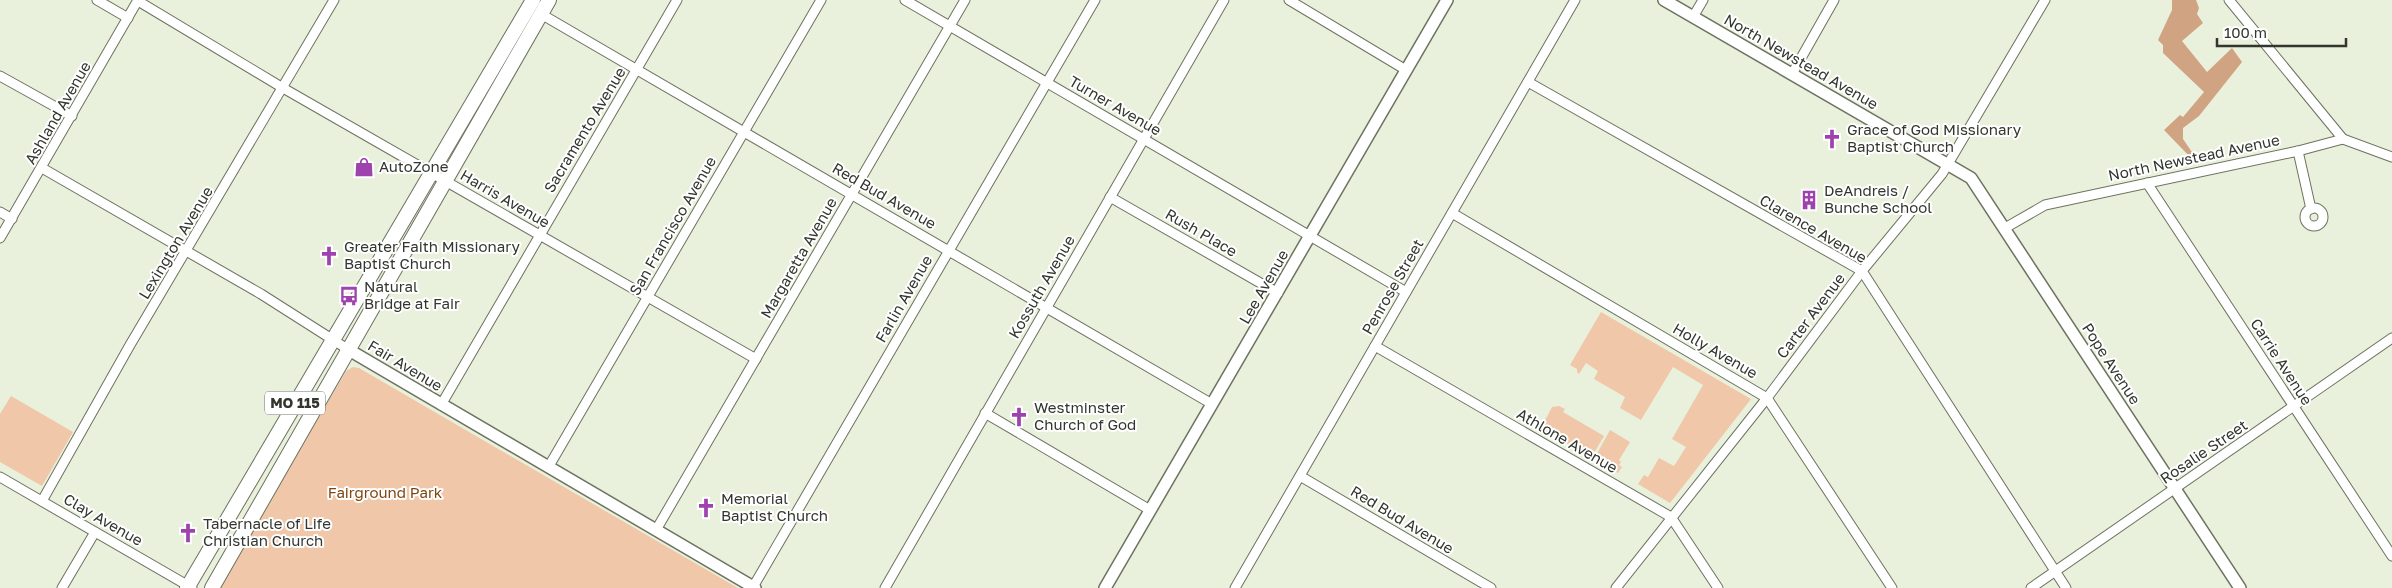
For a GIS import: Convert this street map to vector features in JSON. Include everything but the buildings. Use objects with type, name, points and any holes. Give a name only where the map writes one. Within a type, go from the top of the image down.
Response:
[{"type":"main road","points":[[432,172],[534,0]]},
{"type":"main road","name":"MO 115","points":[[212,588],[549,0]]},
{"type":"main road","name":"MO 115","points":[[189,587],[432,172]]},
{"type":"main road","points":[[349,350],[353,324],[380,274],[390,242]]},
{"type":"main road","points":[[296,442],[306,411],[331,363],[333,339]]},
{"type":"street","points":[[97,0],[128,18]]},
{"type":"street","name":"Ashland Avenue","points":[[0,238],[138,0]]},
{"type":"street","name":"Harris Avenue","points":[[138,0],[283,88],[756,359]]},
{"type":"street","name":"Lexington Avenue","points":[[42,501],[130,345],[334,0]]},
{"type":"street","name":"Sacramento Avenue","points":[[441,405],[677,0]]},
{"type":"street","name":"San Francisco Avenue","points":[[549,466],[821,0]]},
{"type":"street","name":"Turner Avenue","points":[[905,0],[1311,236]]},
{"type":"street","name":"Margaretta Avenue","points":[[656,530],[965,0]]},
{"type":"street","name":"Farlin Avenue","points":[[754,588],[1095,0]]},
{"type":"street","name":"Kossuth Avenue","points":[[884,588],[1224,0]]},
{"type":"street","points":[[1289,0],[1406,70]]},
{"type":"street","name":"Lee Avenue","points":[[1105,588],[1447,0]]},
{"type":"street","name":"Penrose Street","points":[[1234,588],[1575,0]]},
{"type":"street","name":"North Newstead Avenue","points":[[1664,0],[1948,165]]},
{"type":"street","points":[[1693,17],[1703,0]]},
{"type":"street","points":[[1792,74],[1834,0]]},
{"type":"street","name":"Carter Avenue","points":[[1616,588],[1767,398],[1862,271],[1948,165],[2045,0]]},
{"type":"street","points":[[2229,0],[2343,139],[2392,157]]},
{"type":"street","name":"Red Bud Avenue","points":[[541,14],[852,193],[1212,404]]},
{"type":"street","points":[[0,76],[72,116]]},
{"type":"street","name":"Clarence Avenue","points":[[1528,82],[1862,271],[2066,588]]},
{"type":"street","name":"North Newstead Avenue","points":[[2005,228],[2045,206],[2298,151],[2343,139]]},
{"type":"street","points":[[2298,151],[2311,209]]},
{"type":"street","name":"Pope Avenue","points":[[1948,165],[1974,182],[2240,588]]},
{"type":"street","name":"Fair Avenue","points":[[42,168],[754,588]]},
{"type":"street","name":"Carrie Avenue","points":[[2147,183],[2392,556]]},
{"type":"street","name":"Rush Place","points":[[1110,197],[1278,293]]},
{"type":"street","points":[[0,212],[12,219]]},
{"type":"street","name":"Holly Avenue","points":[[1452,213],[1767,398],[1892,588]]},
{"type":"street","points":[[1311,236],[1406,292]]},
{"type":"street","name":"Rosalie Street","points":[[2031,588],[2392,338]]},
{"type":"street","name":"Athlone Avenue","points":[[1375,346],[1672,517],[1718,588]]},
{"type":"street","points":[[985,413],[1150,510]]},
{"type":"street","name":"Red Bud Avenue","points":[[1300,476],[1491,588]]},
{"type":"street","name":"Clay Avenue","points":[[0,477],[189,587]]},
{"type":"street","points":[[62,588],[95,532]]},
{"type":"green space","points":[[1601,312],[1751,399],[1670,503],[1638,484],[1644,475],[1648,477],[1659,458],[1674,466],[1686,447],[1672,439],[1703,385],[1673,367],[1641,420],[1620,408],[1625,397],[1594,379],[1598,371],[1586,363],[1579,374],[1577,369],[1570,365]]},
{"type":"green space","name":"Fairground Park","points":[[353,367],[359,368],[738,588],[219,588],[346,371]]},
{"type":"green space","points":[[11,396],[73,432],[42,486],[0,462],[0,414]]},
{"type":"green space","points":[[1559,406],[1565,409],[1563,412],[1604,436],[1591,458],[1541,428],[1552,407]]},
{"type":"green space","points":[[1610,430],[1630,442],[1619,460],[1621,462],[1619,465],[1622,467],[1618,473],[1594,459]]},
{"type":"shaded area","points":[[2172,0],[2196,0],[2199,8],[2197,14],[2203,23],[2182,41],[2207,72],[2232,48],[2242,62],[2199,116],[2183,128],[2183,139],[2196,158],[2193,160],[2164,130],[2180,115],[2183,117],[2204,92],[2163,53],[2163,45],[2158,40],[2172,10]]},
{"type":"place","name":"Grace of God Missionary Baptist Church","points":[[1832,139]]},
{"type":"place","name":"AutoZone","points":[[364,167]]},
{"type":"place","name":"DeAndreis / Bunche School","points":[[1809,200]]},
{"type":"place","name":"Greater Faith Missionary Baptist Church","points":[[329,256]]},
{"type":"place","name":"Natural Bridge at Fair","points":[[349,296]]},
{"type":"place","name":"Westminster Church of God","points":[[1019,417]]},
{"type":"place","name":"Memorial Baptist Church","points":[[706,508]]},
{"type":"place","name":"Tabernacle of Life Christian Church","points":[[188,533]]}]
